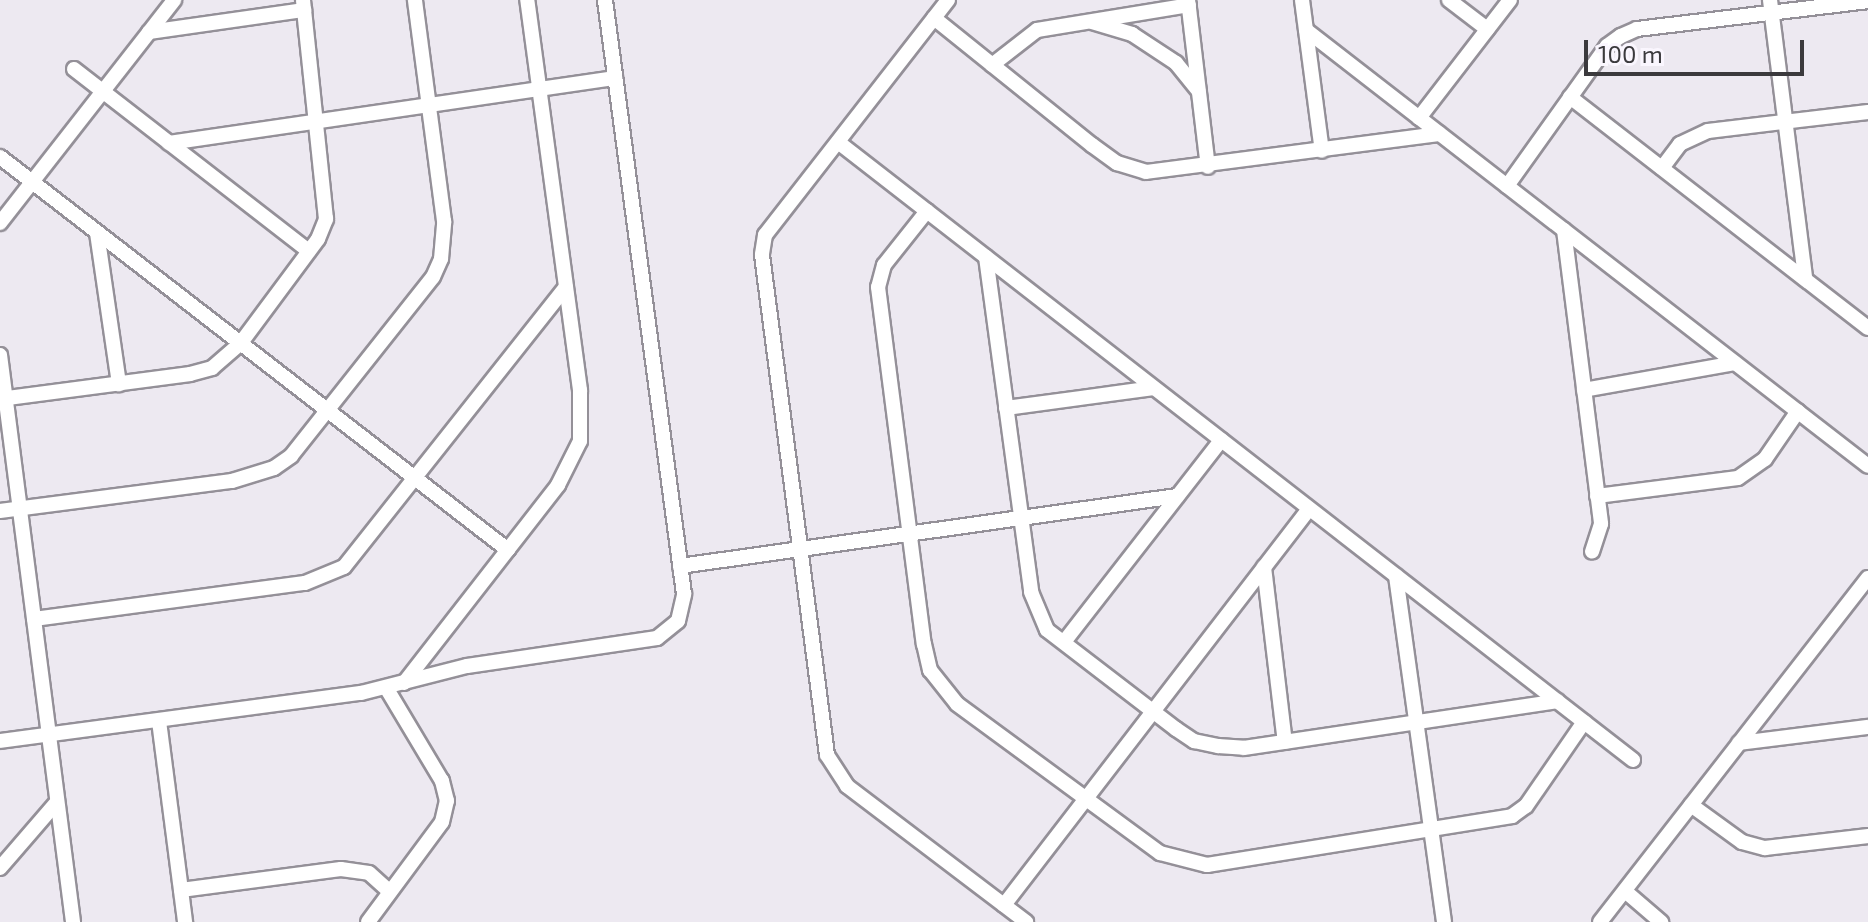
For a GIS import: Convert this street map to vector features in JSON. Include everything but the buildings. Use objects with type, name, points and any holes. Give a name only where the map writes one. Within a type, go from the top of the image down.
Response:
[{"type":"street","points":[[0,223],[174,0]]},
{"type":"street","points":[[0,511],[254,475],[291,456],[433,277],[441,259],[444,221],[415,0]]},
{"type":"street","points":[[404,683],[572,464],[580,441],[580,390],[527,0]]},
{"type":"street","points":[[0,741],[387,689],[467,666],[657,638],[669,631],[683,608],[680,566],[605,0]]},
{"type":"street","points":[[948,0],[762,245],[827,755],[835,771],[1026,922]]},
{"type":"street","points":[[1302,0],[1322,151]]},
{"type":"street","points":[[1449,0],[1487,29]]},
{"type":"street","points":[[1419,118],[1510,0]]},
{"type":"street","points":[[1507,186],[1570,97],[1621,36],[1637,29],[1771,6],[1868,1]]},
{"type":"street","points":[[992,65],[1037,30],[1188,2],[1208,167]]},
{"type":"street","points":[[3,399],[212,368],[240,344],[309,251],[326,219],[304,5],[149,32]]},
{"type":"street","points":[[1771,6],[1805,279]]},
{"type":"street","points":[[934,18],[1117,163],[1146,172],[1208,167],[1440,134]]},
{"type":"street","points":[[1086,20],[1132,34],[1176,63],[1199,91]]},
{"type":"street","points":[[1306,30],[1868,466]]},
{"type":"street","points":[[74,69],[309,251]]},
{"type":"street","points":[[169,143],[615,78]]},
{"type":"street","points":[[1570,97],[1868,327]]},
{"type":"street","points":[[1662,168],[1693,136],[1868,112]]},
{"type":"street","points":[[838,142],[1633,760]]},
{"type":"street","points":[[0,157],[508,550]]},
{"type":"street","points":[[927,211],[884,265],[878,287],[924,644],[940,689],[1160,853],[1207,865],[1512,816],[1526,806],[1584,722]]},
{"type":"street","points":[[1564,230],[1597,496],[1600,536],[1592,552]]},
{"type":"street","points":[[97,233],[119,384]]},
{"type":"street","points":[[986,257],[1021,518],[1037,612],[1047,630],[1194,741],[1244,748],[1557,701]]},
{"type":"street","points":[[34,619],[326,578],[358,551],[566,287]]},
{"type":"street","points":[[0,355],[3,399],[73,922]]},
{"type":"street","points":[[1584,390],[1735,363]]},
{"type":"street","points":[[1006,408],[1154,388]]},
{"type":"street","points":[[1597,496],[1738,478],[1765,459],[1798,411]]},
{"type":"street","points":[[1064,642],[1221,440]]},
{"type":"street","points":[[680,566],[1177,496]]},
{"type":"street","points":[[1004,905],[1309,509]]},
{"type":"street","points":[[1264,567],[1285,742]]},
{"type":"street","points":[[1396,576],[1444,922]]},
{"type":"street","points":[[1600,922],[1868,578]]},
{"type":"street","points":[[368,922],[442,822],[447,801],[442,781],[387,689]]},
{"type":"street","points":[[159,721],[185,922]]},
{"type":"street","points":[[1739,743],[1868,727]]},
{"type":"street","points":[[0,868],[57,802]]},
{"type":"street","points":[[1691,805],[1742,842],[1765,848],[1868,836]]},
{"type":"street","points":[[181,890],[341,869],[369,873],[390,892]]},
{"type":"street","points":[[1625,891],[1661,922]]}]
